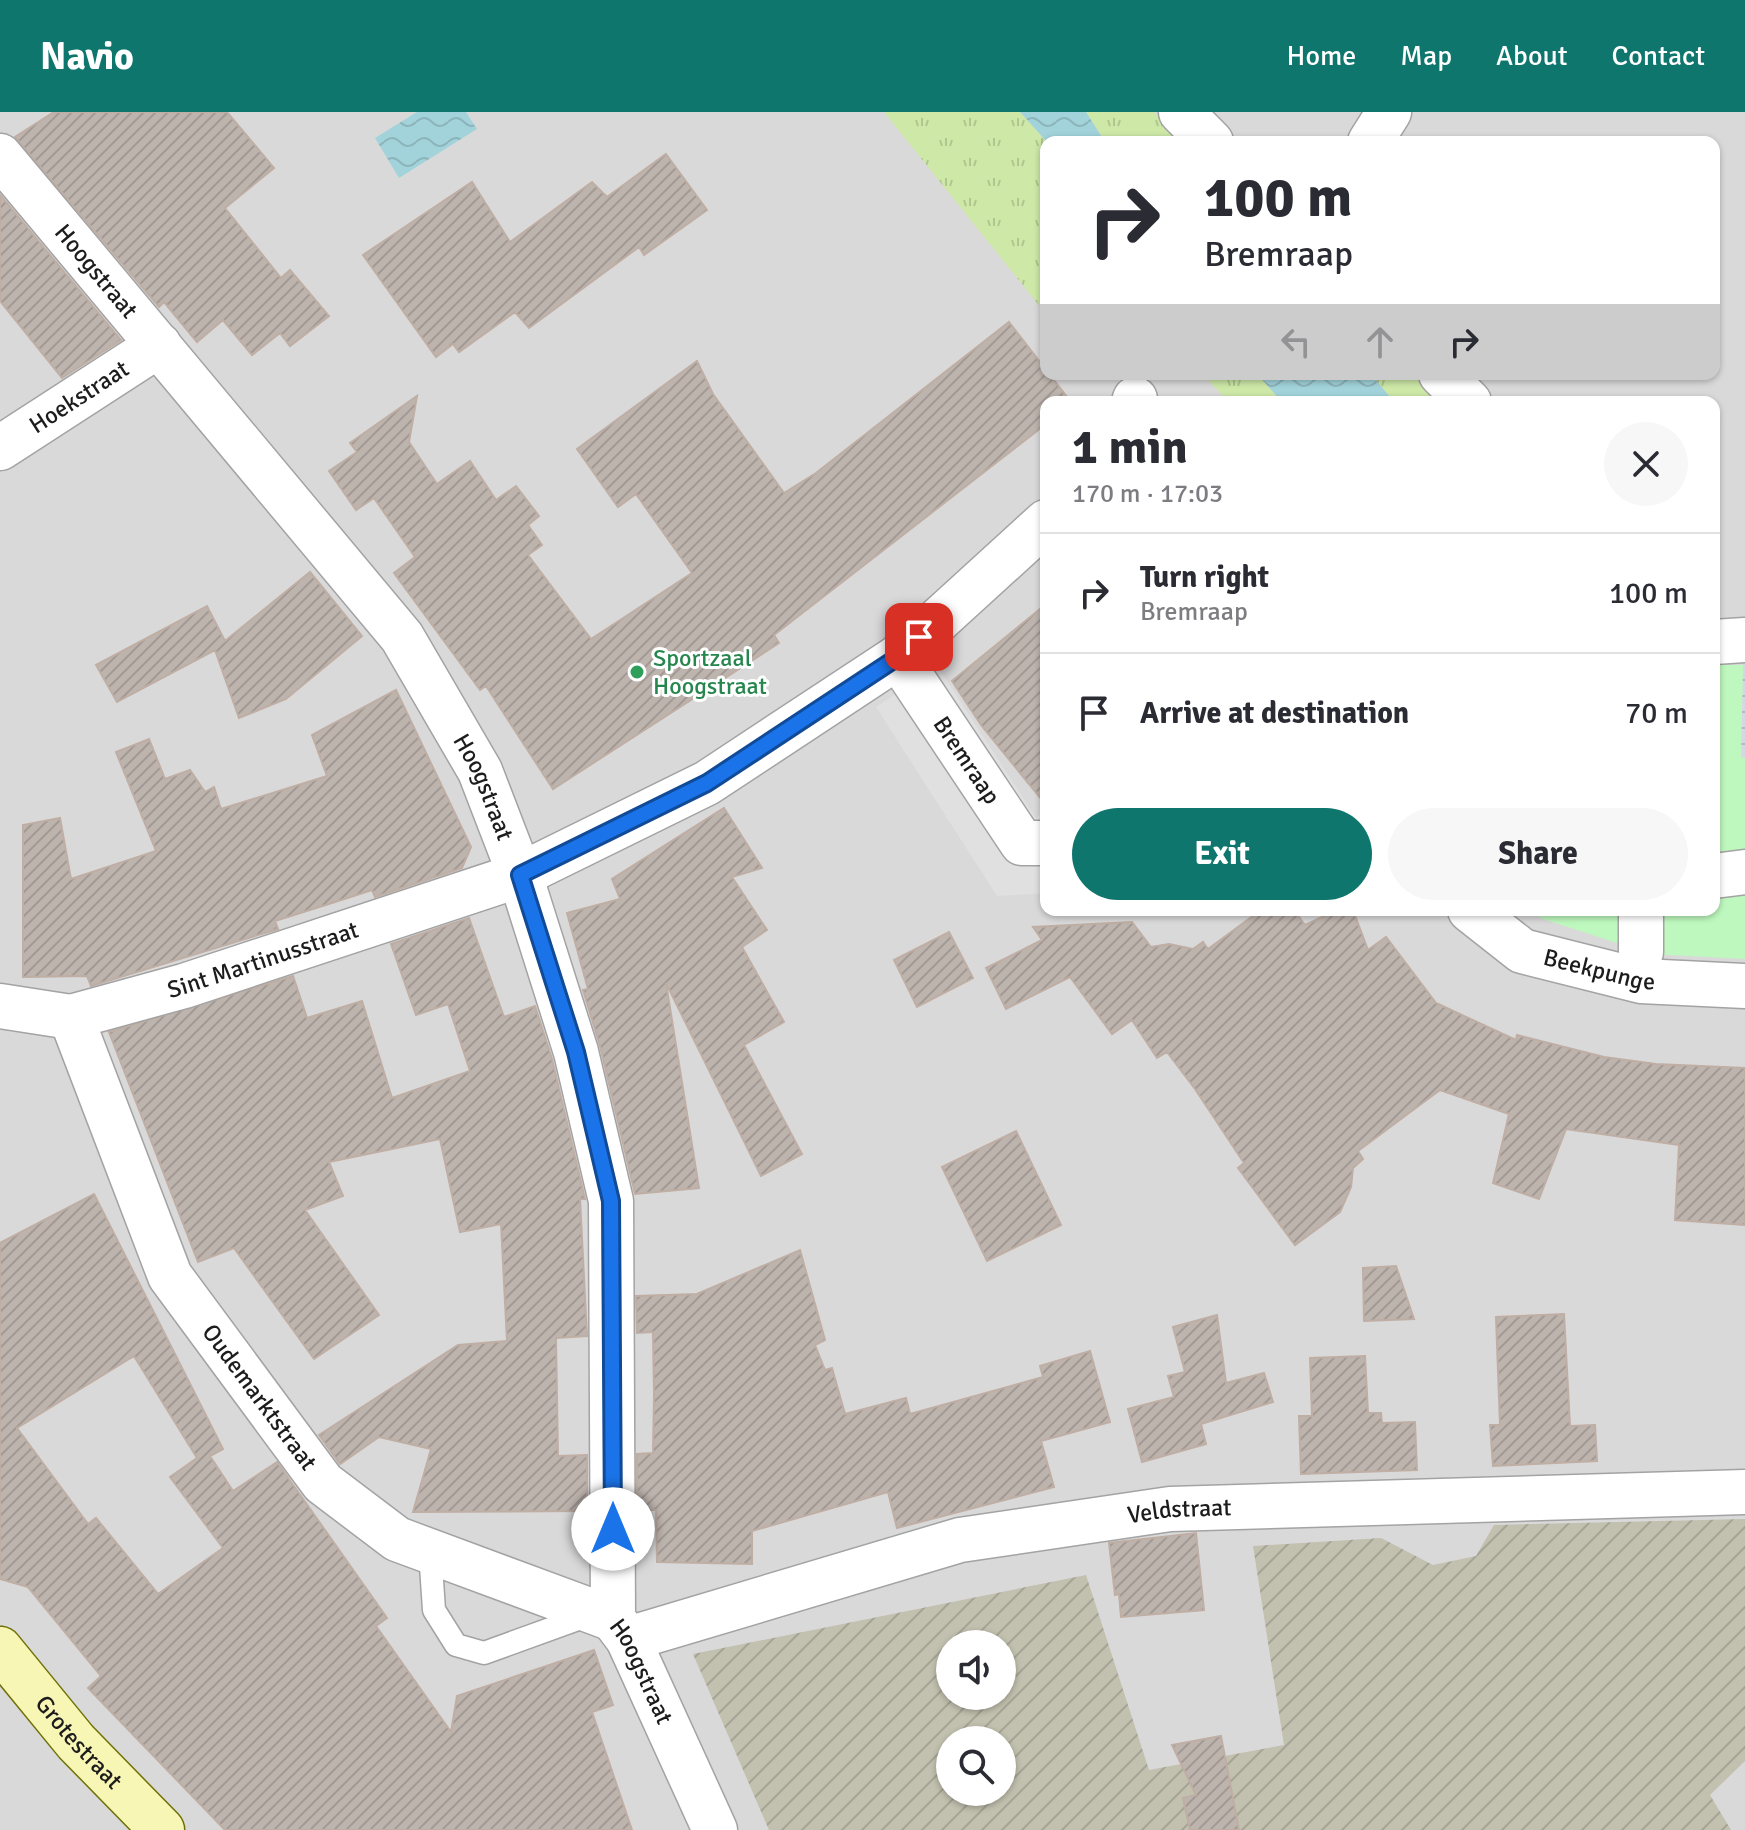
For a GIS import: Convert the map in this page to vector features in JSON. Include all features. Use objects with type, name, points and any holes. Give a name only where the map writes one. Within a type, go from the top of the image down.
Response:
[{"type":"main road","name":"Grotestraat","points":[[0,1649],[76,1742],[162,1830]]},
{"type":"street","points":[[1181,112],[1205,136]]},
{"type":"street","points":[[1374,136],[1389,112]]},
{"type":"street","name":"Hoogstraat","points":[[0,156],[402,637],[480,771],[520,875],[576,1052],[611,1201],[612,1623],[715,1830]]},
{"type":"street","name":"Hoekstraat","points":[[0,448],[159,345]]},
{"type":"street","points":[[1447,380],[1463,396]]},
{"type":"street","points":[[520,875],[707,783],[898,657],[1040,527]]},
{"type":"street","points":[[1720,642],[1745,640]]},
{"type":"street","name":"Bremraap","points":[[898,657],[1022,843],[1040,843]]},
{"type":"street","points":[[1720,875],[1745,872]]},
{"type":"street","name":"Sint Martinusstraat","points":[[0,1006],[71,1017],[184,986],[520,875]]},
{"type":"street","name":"Beekpunge","points":[[1478,916],[1522,951],[1641,981],[1745,986]]},
{"type":"street","name":"Oudemarktstraat","points":[[71,1017],[170,1276],[323,1483],[397,1539],[612,1623]]},
{"type":"street","name":"Veldstraat","points":[[612,1623],[960,1540],[1170,1509],[1745,1492]]},
{"type":"lane","points":[[430,1551],[434,1610],[456,1645],[484,1653],[612,1623]]},
{"type":"shaded area","points":[[0,112],[1745,112],[1745,1830],[0,1830]]},
{"type":"shaded area","points":[[1745,665],[1745,758],[1741,757]]},
{"type":"shaded area","points":[[938,667],[1036,818],[1040,815],[1040,893],[997,896],[876,707]]},
{"type":"shaded area","points":[[1745,1519],[1745,1761],[1710,1795],[1731,1830],[769,1830],[693,1654],[1086,1575],[1149,1770],[1284,1745],[1253,1546],[1381,1538],[1433,1565],[1476,1556],[1494,1525]]},
{"type":"green space","points":[[884,112],[1020,112],[1042,136],[1040,307]]},
{"type":"green space","points":[[1086,112],[1154,112],[1179,136],[1101,136]]},
{"type":"green space","points":[[1208,380],[1262,380],[1277,396],[1223,396]]},
{"type":"green space","points":[[1376,380],[1427,380],[1444,396],[1389,396]]},
{"type":"green space","points":[[1720,665],[1745,665],[1745,959],[1651,954],[1538,916],[1720,916]]},
{"type":"water","points":[[417,112],[466,112],[477,129],[399,178],[375,138]]},
{"type":"water","points":[[1020,112],[1086,112],[1101,136],[1042,136]]},
{"type":"water","points":[[1262,380],[1376,380],[1389,396],[1277,396]]},
{"type":"building","points":[[54,112],[227,112],[274,168],[225,208],[281,278],[290,270],[329,316],[290,346],[280,333],[252,355],[223,320],[197,342],[164,302],[159,307],[15,137]]},
{"type":"building","points":[[666,154],[707,210],[644,255],[639,247],[529,328],[515,312],[459,352],[453,344],[436,357],[363,255],[472,182],[510,242],[592,182],[607,197]]},
{"type":"building","points":[[0,195],[121,340],[62,378],[0,301]]},
{"type":"building","points":[[1009,322],[1040,362],[1040,380],[1054,380],[1066,396],[1040,396],[1040,429],[774,635],[779,643],[553,789],[486,686],[480,690],[394,573],[415,557],[374,498],[356,510],[329,471],[357,452],[350,443],[417,396],[409,442],[437,484],[470,461],[496,500],[516,486],[539,516],[528,525],[542,545],[528,555],[591,639],[692,573],[636,494],[618,507],[577,449],[697,361],[713,394],[784,493],[816,473]]},
{"type":"building","points":[[310,572],[362,636],[286,699],[239,718],[215,650],[117,702],[96,665],[207,606],[225,641]]},
{"type":"building","points":[[1040,609],[1040,798],[981,725],[952,681]]},
{"type":"building","points":[[396,690],[471,847],[462,868],[375,897],[372,890],[275,921],[278,929],[91,986],[87,976],[23,977],[23,825],[60,818],[71,879],[156,851],[116,752],[149,739],[165,779],[190,770],[205,792],[214,787],[221,809],[327,776],[312,735]]},
{"type":"building","points":[[724,808],[762,868],[732,877],[767,930],[742,947],[784,1022],[744,1045],[802,1154],[761,1176],[666,983],[699,1188],[635,1194],[600,1046],[583,990],[588,989],[567,913],[620,899],[612,879]]},
{"type":"building","points":[[1253,916],[1298,916],[1305,925],[1324,916],[1355,916],[1368,950],[1386,937],[1436,1003],[1516,1040],[1517,1035],[1604,1057],[1656,1064],[1745,1068],[1745,1225],[1675,1220],[1679,1145],[1566,1129],[1539,1199],[1493,1183],[1509,1114],[1440,1090],[1358,1151],[1363,1159],[1353,1168],[1351,1187],[1340,1212],[1295,1245],[1238,1168],[1244,1163],[1195,1089],[1167,1052],[1157,1058],[1132,1020],[1112,1034],[1070,977],[1006,1009],[986,968],[1042,940],[1033,927],[1132,922],[1151,947],[1169,944],[1193,949],[1203,942],[1208,949]]},
{"type":"building","points":[[469,918],[504,1017],[535,1006],[552,1059],[585,1199],[580,1199],[587,1336],[556,1338],[558,1456],[587,1455],[587,1511],[413,1512],[431,1449],[379,1437],[340,1464],[319,1435],[458,1345],[507,1341],[501,1224],[460,1232],[440,1139],[329,1162],[343,1196],[305,1210],[379,1315],[314,1359],[234,1248],[198,1262],[109,1032],[293,976],[307,1018],[362,1001],[392,1098],[470,1071],[448,1004],[416,1015],[391,944]]},
{"type":"building","points":[[949,932],[973,978],[917,1007],[894,960]]},
{"type":"building","points":[[1016,1131],[1061,1225],[987,1261],[942,1167]]},
{"type":"building","points":[[94,1194],[223,1449],[210,1456],[233,1491],[277,1462],[387,1618],[376,1626],[451,1732],[457,1696],[594,1650],[613,1705],[592,1712],[632,1830],[225,1830],[88,1688],[101,1676],[28,1587],[0,1579],[0,1243]],"holes":[[[134,1356],[197,1458],[170,1477],[223,1548],[158,1594],[96,1518],[88,1524],[17,1428]]]},
{"type":"building","points":[[800,1250],[825,1340],[815,1345],[825,1370],[832,1368],[845,1414],[906,1398],[910,1414],[1043,1377],[1040,1366],[1090,1351],[1110,1422],[1041,1441],[1054,1487],[897,1528],[888,1492],[752,1531],[752,1564],[657,1562],[656,1510],[637,1510],[637,1454],[653,1453],[654,1396],[653,1332],[637,1333],[636,1296],[697,1294]]},
{"type":"building","points":[[1396,1266],[1414,1319],[1364,1321],[1363,1268]]},
{"type":"building","points":[[1564,1314],[1570,1426],[1595,1425],[1597,1461],[1493,1466],[1490,1425],[1500,1425],[1496,1317]]},
{"type":"building","points":[[1217,1315],[1226,1383],[1264,1373],[1273,1402],[1201,1424],[1206,1444],[1142,1462],[1128,1409],[1174,1397],[1168,1376],[1185,1372],[1173,1327]]},
{"type":"building","points":[[1365,1356],[1368,1413],[1381,1413],[1382,1423],[1415,1422],[1417,1470],[1301,1474],[1299,1416],[1312,1416],[1310,1358]]},
{"type":"building","points":[[1196,1533],[1204,1610],[1121,1617],[1119,1594],[1115,1595],[1109,1543]]},
{"type":"building","points":[[1221,1736],[1239,1830],[1190,1830],[1183,1798],[1196,1795],[1172,1745]]},
{"type":"place","name":"Sportzaal Hoogstraat","points":[[637,672]]},
{"type":"route","points":[[613,1529],[611,1201],[576,1052],[520,875],[707,783],[898,657],[919,637]]}]
